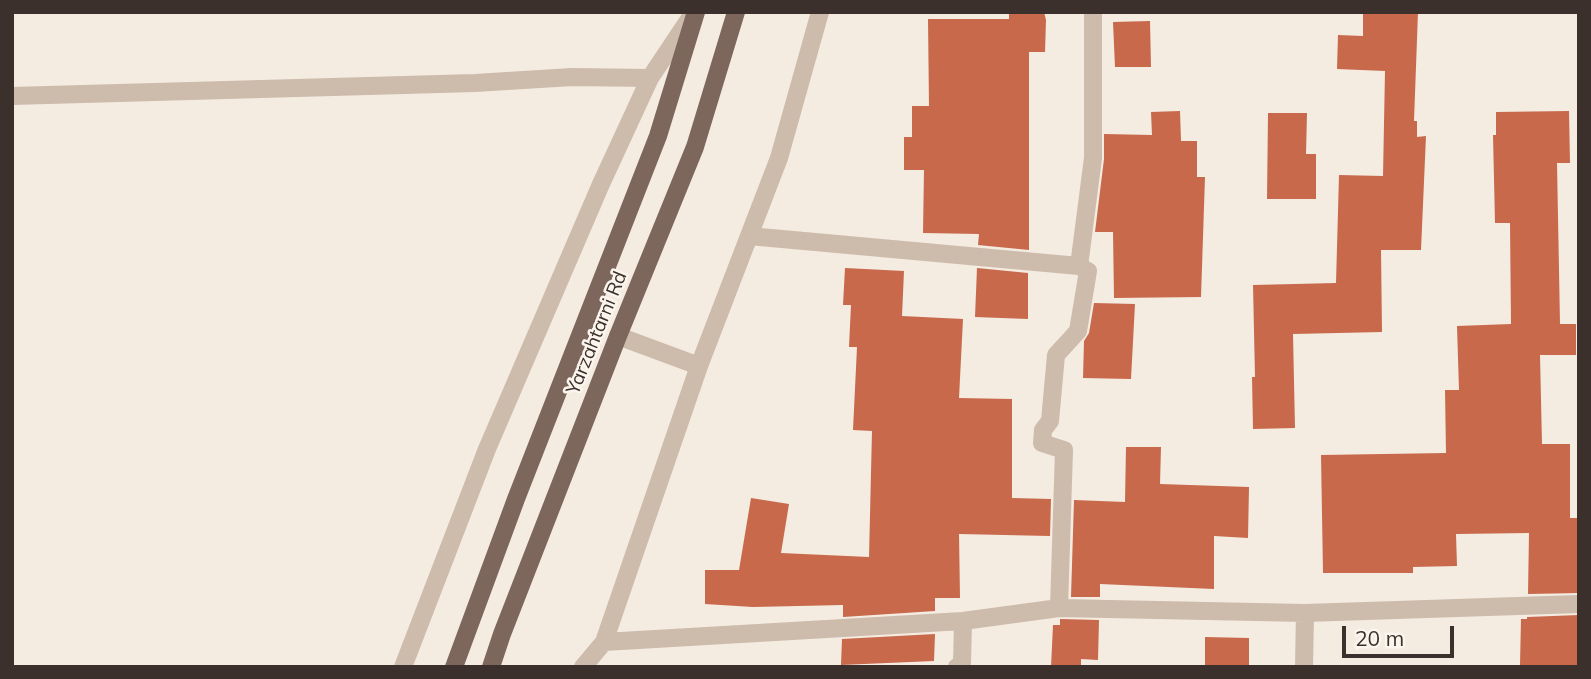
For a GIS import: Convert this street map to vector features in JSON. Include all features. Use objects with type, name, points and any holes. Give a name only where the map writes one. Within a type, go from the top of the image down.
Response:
[{"type":"main road","name":"Yarzahtarni Rd","points":[[454,667],[516,499],[658,136],[695,12]]},
{"type":"main road","name":"Yarzahtarni Rd","points":[[491,667],[618,336],[695,148],[736,12]]},
{"type":"street","points":[[403,667],[487,449],[601,184],[650,78],[695,12]]},
{"type":"street","points":[[583,667],[604,642],[699,366],[779,158],[820,12]]},
{"type":"street","points":[[1079,266],[1093,158],[1093,12]]},
{"type":"street","points":[[12,96],[462,83],[572,77],[650,78]]},
{"type":"street","points":[[749,236],[1079,266],[1088,271],[1078,331],[1056,355],[1050,421],[1043,430],[1042,443],[1064,450],[1059,608]]},
{"type":"street","points":[[618,336],[699,366]]},
{"type":"street","points":[[604,642],[962,621],[1059,608],[1305,612],[1579,604]]},
{"type":"street","points":[[1304,667],[1305,612]]},
{"type":"street","points":[[957,667],[962,664],[962,621]]},
{"type":"building","points":[[1009,12],[1044,12],[1046,20],[1045,52],[1029,52],[1029,250],[978,245],[979,234],[923,233],[924,170],[904,170],[904,137],[912,137],[912,106],[929,106],[928,19],[1009,19]]},
{"type":"building","points":[[1363,12],[1418,12],[1414,121],[1417,121],[1417,137],[1426,136],[1421,250],[1381,250],[1382,332],[1293,334],[1295,428],[1253,429],[1253,285],[1336,283],[1339,175],[1383,176],[1385,71],[1337,69],[1338,35],[1363,36]]},
{"type":"building","points":[[1150,21],[1151,67],[1115,67],[1113,22]]},
{"type":"building","points":[[1180,111],[1181,141],[1197,141],[1197,177],[1205,177],[1201,297],[1114,298],[1113,232],[1095,232],[1104,159],[1104,134],[1152,135],[1151,112]]},
{"type":"building","points":[[1569,111],[1570,163],[1557,163],[1560,324],[1576,324],[1576,355],[1540,355],[1542,444],[1570,444],[1570,518],[1579,518],[1579,593],[1528,594],[1529,533],[1456,534],[1457,566],[1413,567],[1413,573],[1323,573],[1321,455],[1446,453],[1445,390],[1459,390],[1457,326],[1511,324],[1510,223],[1495,223],[1493,135],[1496,135],[1496,112]]},
{"type":"building","points":[[1268,113],[1307,113],[1306,154],[1316,154],[1316,199],[1267,199]]},
{"type":"building","points":[[845,268],[904,271],[902,316],[963,319],[959,398],[1012,399],[1012,498],[1051,499],[1050,536],[959,534],[960,598],[935,598],[935,611],[843,617],[843,605],[753,607],[705,604],[705,570],[739,570],[751,498],[789,504],[781,553],[869,557],[872,431],[853,430],[857,347],[849,347],[851,305],[843,305]]},
{"type":"building","points":[[977,268],[1028,273],[1028,319],[975,317]]},
{"type":"building","points":[[1094,303],[1135,304],[1131,379],[1083,378],[1084,341],[1089,333]]},
{"type":"building","points":[[1126,447],[1161,447],[1160,484],[1249,487],[1248,538],[1214,536],[1214,589],[1100,584],[1100,597],[1071,597],[1074,500],[1125,502]]},
{"type":"building","points":[[1579,615],[1579,665],[1520,665],[1521,619]]},
{"type":"building","points":[[1060,619],[1099,620],[1098,660],[1081,659],[1081,667],[1051,667],[1053,625],[1060,625]]},
{"type":"building","points":[[935,634],[934,661],[841,665],[842,639]]},
{"type":"building","points":[[1205,637],[1249,638],[1249,667],[1205,667]]}]
